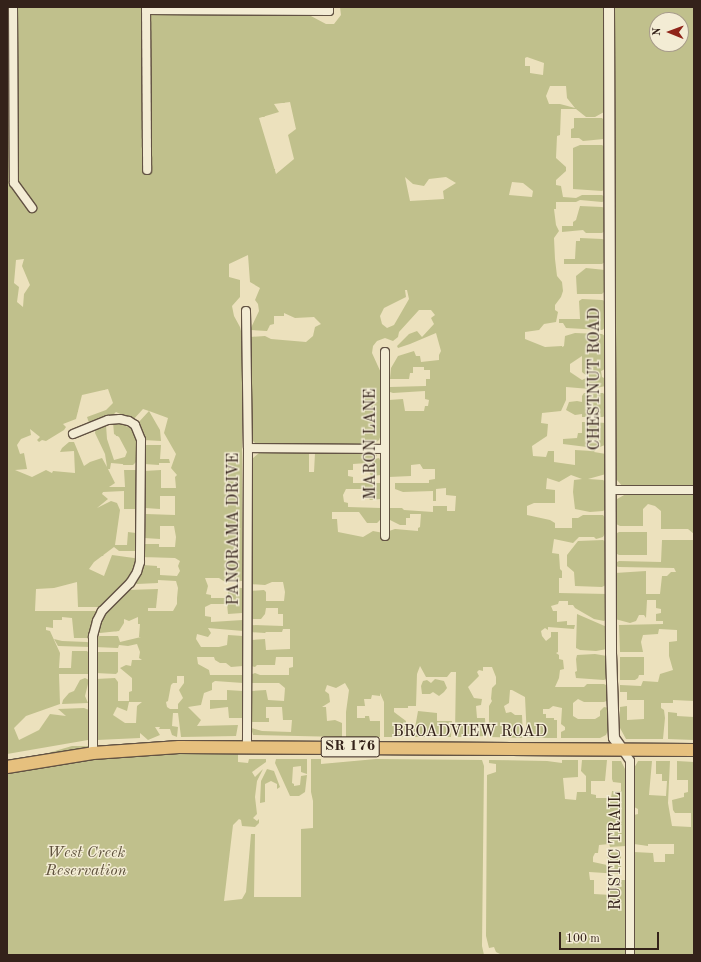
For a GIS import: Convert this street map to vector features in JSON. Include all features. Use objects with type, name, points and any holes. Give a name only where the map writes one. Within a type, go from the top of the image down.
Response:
[{"type":"main road","name":"BROADVIEW ROAD","points":[[7,767],[92,753],[164,748],[247,747],[694,750]]},
{"type":"street","points":[[13,7],[14,183],[32,208]]},
{"type":"street","name":"CHESTNUT ROAD","points":[[608,7],[610,490],[614,738],[622,749]]},
{"type":"street","points":[[146,170],[146,8],[329,9]]},
{"type":"street","name":"PANORAMA DRIVE","points":[[246,311],[248,448],[247,747]]},
{"type":"street","name":"MARON LANE","points":[[385,352],[385,536]]},
{"type":"street","points":[[72,434],[108,420],[120,419],[130,421],[135,425],[141,440],[141,554],[137,572],[130,582],[102,610],[97,621],[93,645],[92,753]]},
{"type":"street","points":[[248,448],[385,449]]},
{"type":"street","points":[[610,490],[694,490]]},
{"type":"street","name":"RUSTIC TRAIL","points":[[622,749],[630,761],[630,955]]},
{"type":"green space","points":[[7,7],[141,7],[141,15],[291,14],[309,15],[326,24],[334,24],[341,15],[340,7],[604,7],[606,80],[604,112],[595,117],[586,117],[576,109],[561,109],[560,135],[557,136],[556,158],[566,167],[566,171],[556,180],[556,185],[561,186],[563,197],[576,198],[582,195],[602,195],[605,197],[605,201],[580,200],[576,202],[556,202],[556,209],[554,209],[556,225],[559,231],[554,238],[555,259],[557,276],[562,282],[563,291],[561,297],[555,305],[555,310],[558,312],[556,322],[544,324],[539,330],[525,332],[525,339],[545,347],[562,347],[564,346],[565,336],[575,333],[602,334],[605,336],[605,369],[601,371],[602,377],[606,379],[606,386],[590,389],[566,387],[566,400],[561,411],[542,413],[541,423],[548,424],[547,436],[532,446],[533,456],[546,457],[548,451],[554,451],[554,462],[575,465],[575,450],[592,451],[587,447],[563,444],[563,439],[577,438],[578,433],[582,433],[582,422],[585,422],[586,428],[589,427],[590,422],[606,423],[605,445],[597,448],[594,452],[606,454],[606,474],[588,479],[603,480],[606,482],[606,509],[603,511],[590,512],[575,509],[573,492],[574,480],[582,479],[571,475],[559,482],[547,478],[546,489],[555,490],[555,503],[534,503],[527,506],[527,515],[550,520],[555,523],[555,528],[572,528],[572,518],[578,518],[583,515],[603,515],[606,519],[606,532],[603,537],[596,539],[594,537],[579,537],[573,543],[554,539],[552,553],[559,554],[560,569],[562,571],[562,578],[559,578],[559,593],[607,594],[607,619],[604,621],[594,619],[575,608],[573,605],[568,605],[568,601],[559,601],[558,604],[551,606],[553,611],[557,611],[557,622],[567,621],[567,625],[575,625],[574,629],[548,627],[548,630],[545,628],[541,631],[542,636],[546,641],[551,637],[551,632],[558,632],[558,652],[556,653],[559,655],[559,659],[563,660],[564,669],[560,670],[559,678],[555,687],[584,687],[587,684],[604,684],[608,686],[609,700],[604,702],[584,702],[578,699],[573,703],[573,716],[578,719],[595,719],[600,716],[600,711],[604,707],[609,708],[608,730],[606,735],[600,738],[561,738],[561,732],[565,730],[565,727],[561,724],[562,708],[553,706],[549,709],[543,709],[543,714],[546,714],[546,718],[554,718],[554,720],[557,720],[557,738],[527,738],[525,697],[510,690],[509,703],[504,706],[506,713],[511,712],[515,715],[522,715],[523,738],[489,737],[489,706],[492,701],[492,688],[496,684],[496,677],[492,667],[483,667],[483,671],[479,670],[477,672],[479,676],[468,687],[474,698],[482,699],[481,705],[476,706],[477,718],[485,718],[486,736],[457,737],[455,732],[456,672],[451,672],[447,677],[426,677],[420,666],[417,674],[416,706],[408,706],[408,708],[394,708],[394,712],[406,721],[405,737],[384,737],[384,702],[380,693],[380,696],[372,695],[371,699],[364,699],[365,706],[357,706],[357,718],[365,718],[365,716],[369,716],[370,721],[380,721],[380,737],[346,737],[346,712],[349,690],[345,683],[336,688],[327,685],[325,691],[329,694],[330,702],[322,707],[326,707],[327,721],[335,720],[342,723],[342,737],[253,735],[251,728],[262,731],[291,732],[292,720],[283,720],[282,707],[266,707],[266,718],[269,718],[269,722],[251,722],[251,691],[266,690],[268,700],[284,701],[285,688],[279,683],[251,683],[250,675],[255,673],[260,675],[289,675],[289,668],[293,667],[293,657],[276,657],[275,665],[251,666],[251,640],[265,639],[266,650],[290,649],[290,629],[283,629],[282,632],[250,632],[250,625],[283,626],[283,614],[278,614],[278,608],[266,608],[265,614],[261,619],[250,619],[250,591],[264,590],[266,592],[266,601],[284,601],[285,592],[283,582],[272,582],[265,585],[250,584],[252,459],[259,453],[309,453],[309,472],[314,472],[315,453],[372,453],[377,455],[375,459],[379,458],[381,462],[381,475],[371,476],[367,463],[353,464],[353,470],[348,470],[348,476],[353,477],[353,483],[381,483],[381,499],[370,500],[363,489],[346,489],[343,495],[344,502],[348,503],[348,507],[381,508],[380,520],[377,523],[367,523],[359,512],[332,512],[332,519],[337,519],[338,532],[363,537],[373,531],[389,534],[389,531],[395,529],[418,531],[418,528],[420,527],[421,514],[410,514],[410,518],[406,518],[406,525],[400,525],[390,520],[389,508],[433,512],[433,506],[447,506],[447,511],[455,511],[456,496],[446,495],[446,488],[436,489],[436,501],[433,501],[433,491],[403,492],[395,489],[395,483],[429,483],[429,480],[435,479],[435,469],[423,469],[420,464],[411,465],[411,476],[389,477],[389,400],[403,399],[405,411],[424,411],[425,406],[428,406],[429,400],[425,399],[425,391],[393,393],[390,392],[390,387],[426,386],[426,379],[430,379],[430,370],[424,370],[424,367],[413,367],[413,373],[410,373],[409,379],[390,379],[391,368],[398,356],[414,351],[416,356],[420,356],[421,362],[439,360],[441,351],[436,333],[398,348],[397,346],[409,334],[417,331],[422,337],[434,324],[431,318],[435,315],[431,310],[419,310],[399,332],[398,337],[393,341],[385,338],[377,341],[373,346],[372,353],[382,375],[382,432],[379,440],[374,444],[259,445],[251,439],[250,337],[265,336],[271,339],[306,342],[313,336],[315,327],[321,324],[314,317],[295,318],[284,313],[284,316],[274,316],[274,324],[270,325],[267,331],[250,330],[259,311],[258,304],[255,300],[260,288],[250,282],[248,255],[229,264],[229,277],[240,280],[240,297],[232,306],[234,316],[240,327],[242,335],[242,581],[225,582],[219,578],[205,578],[208,586],[206,594],[211,595],[211,598],[228,598],[228,587],[242,588],[242,613],[228,614],[227,604],[211,604],[205,607],[205,616],[211,617],[211,622],[243,620],[243,631],[208,628],[211,633],[208,637],[197,634],[196,639],[201,647],[219,647],[227,645],[228,635],[243,636],[243,666],[231,667],[226,663],[220,663],[215,660],[214,657],[197,657],[198,664],[209,670],[210,675],[243,675],[243,683],[215,681],[212,683],[212,690],[204,693],[201,705],[188,707],[201,720],[197,726],[238,725],[236,736],[181,737],[178,713],[173,713],[172,726],[178,727],[177,737],[172,735],[170,729],[159,729],[160,727],[155,727],[160,735],[148,740],[140,733],[140,738],[97,740],[96,679],[115,678],[118,682],[118,701],[129,701],[129,692],[132,691],[132,678],[120,668],[126,665],[131,666],[132,660],[142,660],[139,658],[140,652],[137,644],[128,646],[119,645],[118,648],[95,647],[96,637],[100,636],[118,636],[120,642],[141,637],[139,637],[140,624],[138,624],[138,617],[129,621],[124,619],[124,623],[119,631],[100,633],[97,631],[103,616],[111,605],[127,590],[158,589],[156,608],[148,608],[148,611],[173,611],[177,604],[178,588],[176,581],[158,580],[158,583],[137,584],[134,582],[143,565],[157,566],[157,568],[160,568],[160,575],[177,576],[180,571],[178,566],[180,561],[175,558],[143,557],[145,544],[159,544],[159,547],[175,547],[176,537],[174,526],[160,526],[160,539],[144,538],[146,514],[175,515],[175,496],[160,496],[160,509],[145,508],[144,471],[161,470],[161,488],[176,488],[175,477],[177,475],[171,468],[176,454],[164,433],[168,418],[143,409],[133,420],[116,412],[111,417],[107,415],[107,417],[89,423],[87,417],[106,410],[113,403],[108,389],[82,395],[76,419],[63,424],[66,427],[64,430],[46,441],[42,440],[39,442],[37,440],[40,437],[30,429],[31,435],[21,439],[17,445],[20,454],[24,453],[27,469],[15,470],[32,477],[46,470],[52,473],[53,471],[75,473],[74,451],[60,452],[69,442],[74,442],[84,466],[90,462],[102,458],[107,467],[105,454],[95,433],[96,428],[106,425],[107,439],[114,460],[125,457],[127,452],[119,437],[114,434],[113,422],[120,423],[132,429],[140,445],[136,462],[133,465],[111,463],[110,469],[108,469],[115,483],[109,487],[125,487],[124,470],[138,470],[138,509],[124,509],[124,491],[103,492],[102,494],[108,499],[97,508],[111,501],[117,503],[120,510],[115,545],[127,545],[128,532],[136,533],[138,534],[136,551],[119,551],[114,547],[94,562],[89,569],[104,576],[112,555],[134,558],[137,559],[132,575],[101,607],[78,607],[77,582],[54,588],[36,589],[35,611],[96,611],[97,614],[90,637],[88,638],[74,638],[72,618],[62,617],[62,620],[53,620],[53,628],[46,627],[46,630],[50,631],[60,653],[59,668],[71,668],[72,651],[87,651],[89,653],[89,674],[59,674],[60,704],[26,716],[14,728],[19,740],[39,730],[50,714],[66,716],[58,709],[84,708],[89,710],[88,740],[7,754]],"holes":[[[527,57],[544,63],[543,75],[530,73],[530,66],[525,66],[525,58]],[[550,86],[566,86],[567,98],[575,108],[560,104],[549,104],[546,96]],[[290,102],[296,129],[288,135],[294,159],[276,174],[259,118],[279,112],[274,104]],[[405,177],[413,184],[424,186],[429,179],[446,177],[456,183],[443,191],[444,199],[410,201]],[[512,182],[523,183],[533,191],[532,197],[509,195]],[[24,259],[22,266],[30,285],[24,294],[23,307],[17,302],[19,287],[14,283],[16,260]],[[405,290],[407,290],[409,299],[394,325],[387,328],[382,324],[380,316],[384,308],[406,297]],[[582,356],[582,372],[588,377],[582,380],[570,372],[570,364]],[[177,676],[184,676],[184,683],[179,690],[183,698],[178,704],[178,709],[170,709],[167,707],[166,702],[168,701],[171,685],[173,683],[177,683]],[[129,702],[142,702],[137,706],[136,723],[125,723],[113,715],[117,707],[127,711]]]},
{"type":"green space","points":[[613,7],[694,7],[694,486],[623,487],[616,479]]},
{"type":"green space","points":[[574,118],[602,118],[604,120],[604,139],[583,141],[579,138],[571,138],[571,129],[574,128]]},
{"type":"green space","points":[[580,145],[602,145],[605,147],[605,189],[602,191],[573,189],[573,148]]},
{"type":"green space","points":[[580,206],[605,208],[605,231],[602,233],[586,233],[583,230],[562,232],[562,226],[573,226],[573,222],[576,220]]},
{"type":"green space","points":[[580,238],[605,240],[605,262],[602,264],[564,264],[564,259],[575,259],[576,241],[580,241]]},
{"type":"green space","points":[[586,268],[605,270],[605,291],[602,294],[577,294],[576,276]]},
{"type":"green space","points":[[582,299],[605,301],[605,328],[602,330],[566,328],[563,323],[559,323],[559,319],[580,319],[579,301]]},
{"type":"green space","points":[[584,393],[603,393],[606,396],[606,415],[603,417],[582,417],[582,414],[575,415],[566,410],[569,402],[582,402],[582,396]]},
{"type":"green space","points":[[149,411],[160,430],[161,441],[144,440],[137,424]]},
{"type":"green space","points":[[161,445],[160,459],[169,459],[170,463],[159,463],[159,465],[144,464],[144,446]]},
{"type":"green space","points":[[626,494],[694,494],[694,534],[688,529],[661,529],[661,511],[655,506],[648,504],[643,509],[643,526],[620,526],[616,524],[617,499]]},
{"type":"green space","points":[[619,532],[647,532],[647,555],[619,555],[615,553],[615,534]]},
{"type":"green space","points":[[603,540],[606,542],[606,585],[602,587],[575,586],[574,572],[567,566],[567,555],[578,541]]},
{"type":"green space","points":[[662,540],[694,540],[694,701],[673,700],[673,703],[661,703],[661,708],[664,710],[665,718],[663,739],[626,739],[620,728],[620,707],[627,706],[627,720],[644,719],[644,700],[627,700],[627,692],[620,692],[620,685],[641,686],[643,681],[658,682],[660,674],[673,670],[669,656],[669,642],[677,641],[677,630],[659,629],[658,634],[643,635],[641,642],[643,652],[620,652],[619,625],[663,624],[663,621],[656,621],[656,614],[661,613],[661,609],[656,608],[656,600],[647,600],[646,618],[644,615],[639,615],[636,621],[630,623],[615,619],[615,573],[646,571],[646,594],[660,594],[662,576],[667,576],[671,572],[676,572],[674,568],[619,567],[615,566],[615,563],[619,561],[661,562]]},
{"type":"green space","points":[[577,614],[607,627],[607,649],[596,651],[580,650],[576,648]]},
{"type":"green space","points":[[54,639],[62,641],[87,642],[90,643],[90,647],[58,646]]},
{"type":"green space","points":[[95,652],[118,652],[118,672],[116,674],[95,673]]},
{"type":"green space","points":[[595,654],[607,656],[608,678],[604,680],[576,678],[575,672],[577,671],[577,655]]},
{"type":"green space","points":[[620,657],[644,657],[644,675],[639,675],[635,680],[620,680]]},
{"type":"green space","points":[[85,678],[89,680],[85,696],[88,703],[62,704],[63,700],[69,693],[74,691],[80,680]]},
{"type":"green space","points":[[435,679],[444,681],[447,688],[444,692],[439,696],[433,692],[430,694],[422,694],[421,686],[423,681],[427,680],[431,683]]},
{"type":"green space","points":[[227,690],[243,691],[243,718],[229,718],[228,707],[210,709],[210,700],[227,700]]},
{"type":"green space","points":[[418,711],[437,713],[437,721],[452,721],[451,737],[410,737],[410,730],[415,728]]},
{"type":"green space","points":[[668,712],[677,713],[677,716],[694,717],[694,740],[668,739]]},
{"type":"green space","name":"West Creek Reservation","points":[[72,746],[238,747],[238,762],[248,763],[249,759],[266,759],[266,762],[252,772],[255,777],[263,769],[257,781],[255,797],[257,814],[253,818],[257,821],[259,819],[259,823],[255,827],[242,826],[241,820],[239,819],[233,825],[224,901],[242,899],[246,892],[251,834],[255,834],[254,897],[301,897],[301,829],[313,828],[311,759],[321,759],[321,764],[376,759],[482,760],[484,766],[482,946],[484,955],[7,955],[7,765]]},
{"type":"green space","points":[[276,759],[307,759],[307,774],[301,772],[301,766],[293,767],[292,783],[294,786],[300,785],[301,776],[307,775],[305,792],[299,796],[290,796],[275,763]]},
{"type":"green space","points":[[489,760],[547,761],[562,763],[562,760],[578,760],[578,777],[563,778],[565,799],[576,800],[577,792],[586,792],[586,776],[581,771],[582,760],[607,760],[605,781],[591,781],[591,794],[596,795],[596,798],[611,798],[612,791],[621,791],[621,783],[613,782],[612,779],[612,761],[621,761],[625,769],[626,846],[610,847],[609,844],[599,845],[598,853],[595,853],[593,862],[607,865],[608,852],[621,853],[621,874],[589,872],[590,880],[594,880],[594,894],[611,895],[609,892],[613,880],[634,880],[634,852],[653,853],[654,862],[665,862],[665,854],[674,854],[674,844],[648,844],[648,846],[634,844],[634,815],[638,814],[638,809],[634,807],[634,768],[638,761],[652,761],[649,795],[666,796],[667,781],[662,781],[662,774],[656,774],[656,761],[670,761],[668,803],[672,826],[691,827],[691,813],[675,813],[673,810],[672,800],[684,797],[684,793],[688,792],[688,780],[677,780],[677,761],[694,762],[694,955],[502,955],[496,952],[494,947],[489,948],[486,936],[487,775],[496,772],[496,764],[489,763]]},
{"type":"green space","points":[[267,769],[274,771],[280,787],[277,789],[277,784],[271,781],[265,784],[265,802],[260,803],[261,781]]}]
